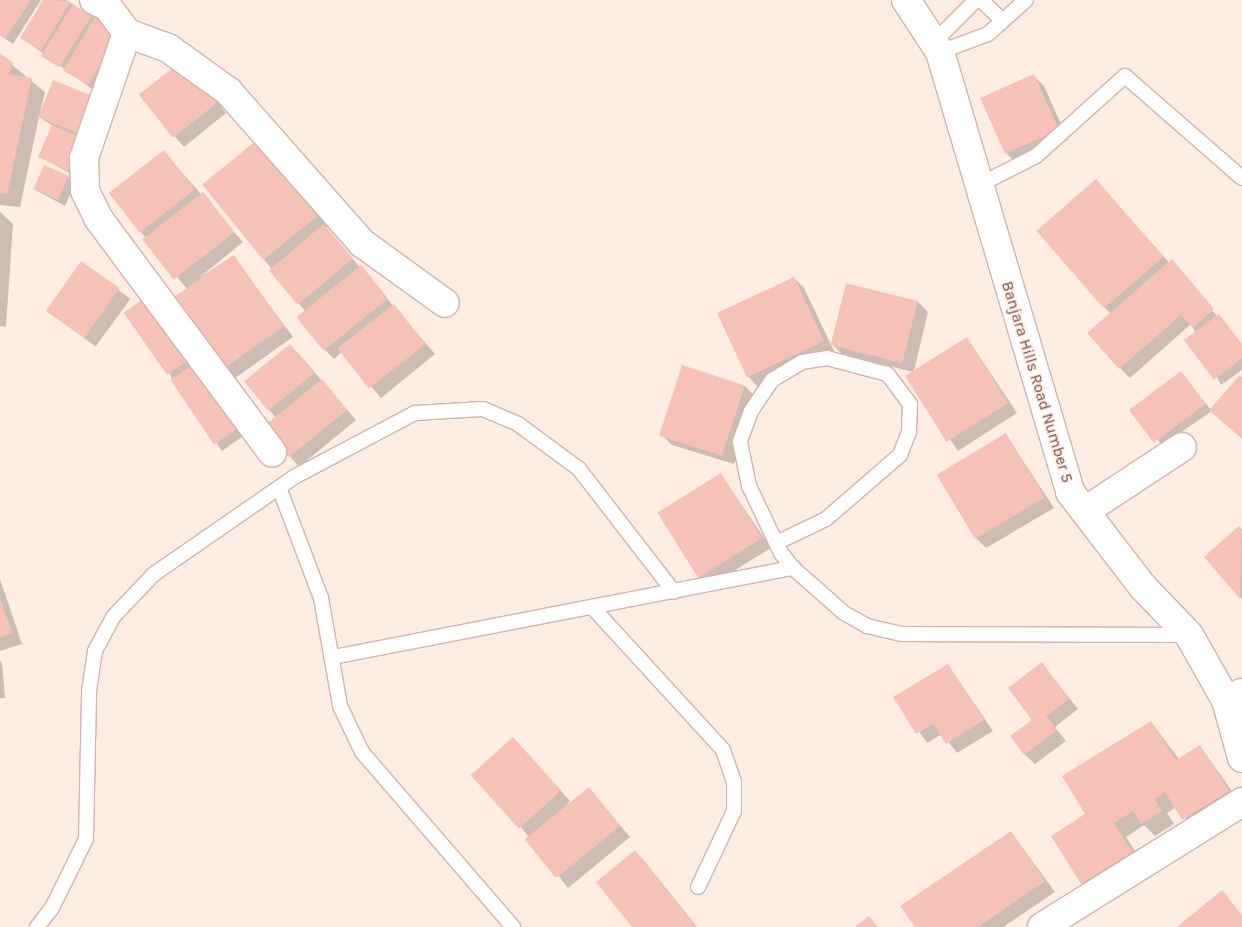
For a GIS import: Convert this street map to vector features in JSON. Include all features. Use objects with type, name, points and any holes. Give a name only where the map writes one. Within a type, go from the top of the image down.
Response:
[{"type":"street","name":"Banjara Hills Road Number 5","points":[[906,0],[937,47],[1070,492],[1143,587],[1189,635],[1234,696],[1242,758]]},
{"type":"street","points":[[104,2],[127,33],[168,48],[228,90],[362,243],[445,303]]},
{"type":"street","points":[[127,33],[84,158],[85,191],[98,218],[272,452]]},
{"type":"street","points":[[1085,511],[1182,447]]},
{"type":"street","points":[[1042,927],[1242,802]]},
{"type":"lane","points":[[937,47],[976,0]]},
{"type":"lane","points":[[981,0],[1002,21]]},
{"type":"lane","points":[[937,47],[988,34],[1026,0]]},
{"type":"lane","points":[[979,185],[1036,156],[1125,76],[1242,178]]},
{"type":"lane","points":[[776,543],[826,519],[900,455],[909,432],[910,404],[888,374],[828,358],[802,362],[772,380],[751,411],[740,442],[748,486],[776,543],[793,568],[844,613],[867,626],[902,634],[1189,635]]},
{"type":"lane","points":[[37,927],[52,908],[86,840],[90,692],[95,651],[114,617],[154,574],[280,490],[294,477],[415,413],[483,409],[518,424],[579,469],[674,592]]},
{"type":"lane","points":[[280,490],[321,598],[333,657],[340,706],[362,752],[513,927]]},
{"type":"lane","points":[[333,657],[793,568]]},
{"type":"lane","points":[[593,608],[723,750],[734,782],[734,812],[698,887]]},
{"type":"building","points":[[0,0],[31,0],[6,38],[0,34]]},
{"type":"building","points":[[43,0],[71,1],[41,50],[20,38]]},
{"type":"building","points":[[73,4],[92,16],[59,67],[41,56]]},
{"type":"building","points":[[95,17],[120,32],[88,85],[63,70]]},
{"type":"building","points":[[0,53],[13,63],[9,74],[32,78],[7,194],[0,193]]},
{"type":"building","points":[[183,60],[217,103],[173,138],[139,94]]},
{"type":"building","points":[[1034,74],[1059,130],[1005,154],[980,98]]},
{"type":"building","points":[[53,80],[103,100],[88,137],[38,117]]},
{"type":"building","points":[[52,125],[86,140],[72,172],[38,157]]},
{"type":"building","points":[[262,136],[323,211],[263,260],[202,184]]},
{"type":"building","points":[[164,150],[195,189],[140,232],[109,193]]},
{"type":"building","points":[[44,165],[69,176],[58,200],[33,189]]},
{"type":"building","points":[[1096,179],[1164,257],[1104,309],[1036,231]]},
{"type":"building","points":[[203,192],[234,232],[174,280],[142,239]]},
{"type":"building","points":[[324,224],[353,258],[298,305],[269,270]]},
{"type":"building","points":[[234,255],[284,326],[224,368],[174,297]]},
{"type":"building","points":[[1172,259],[1214,309],[1193,328],[1181,315],[1119,369],[1087,333]]},
{"type":"building","points":[[81,261],[120,288],[85,338],[46,311]]},
{"type":"building","points":[[361,265],[388,298],[324,351],[296,317]]},
{"type":"building","points":[[794,277],[824,341],[747,377],[717,313]]},
{"type":"building","points":[[846,283],[918,301],[902,363],[831,345]]},
{"type":"building","points":[[149,295],[193,357],[167,375],[124,313]]},
{"type":"building","points":[[394,304],[425,344],[369,389],[337,348]]},
{"type":"building","points":[[1219,314],[1242,344],[1242,358],[1214,380],[1184,340]]},
{"type":"building","points":[[967,337],[1008,403],[946,442],[905,376]]},
{"type":"building","points":[[290,344],[314,374],[268,411],[244,381]]},
{"type":"building","points":[[197,362],[241,427],[214,445],[170,380]]},
{"type":"building","points":[[682,365],[745,385],[722,456],[659,435]]},
{"type":"building","points":[[1181,371],[1206,404],[1154,443],[1129,410]]},
{"type":"building","points":[[1240,375],[1242,377],[1242,439],[1209,410]]},
{"type":"building","points":[[322,379],[347,410],[289,457],[264,426]]},
{"type":"building","points":[[1006,433],[1045,497],[975,539],[937,475]]},
{"type":"building","points":[[721,473],[762,538],[698,578],[657,513]]},
{"type":"building","points":[[1239,526],[1242,529],[1240,599],[1204,557]]},
{"type":"building","points":[[0,598],[12,633],[0,638]]},
{"type":"building","points":[[1042,662],[1069,699],[1046,716],[1057,730],[1024,755],[1010,736],[1032,720],[1008,688]]},
{"type":"building","points":[[948,664],[984,720],[946,744],[933,724],[916,734],[893,697]]},
{"type":"building","points":[[1151,721],[1176,760],[1200,745],[1229,791],[1182,820],[1165,792],[1155,799],[1162,811],[1141,824],[1133,811],[1114,823],[1132,852],[1081,884],[1051,836],[1085,814],[1062,776]]},
{"type":"building","points":[[513,737],[561,791],[519,829],[471,775]]},
{"type":"building","points":[[589,787],[620,826],[556,878],[524,839]]},
{"type":"building","points":[[1011,831],[1045,881],[978,927],[915,927],[900,906]]},
{"type":"building","points":[[635,850],[696,927],[632,927],[596,882]]},
{"type":"building","points":[[1222,890],[1242,915],[1242,927],[1177,927]]},
{"type":"building","points":[[869,916],[878,927],[855,927]]}]
